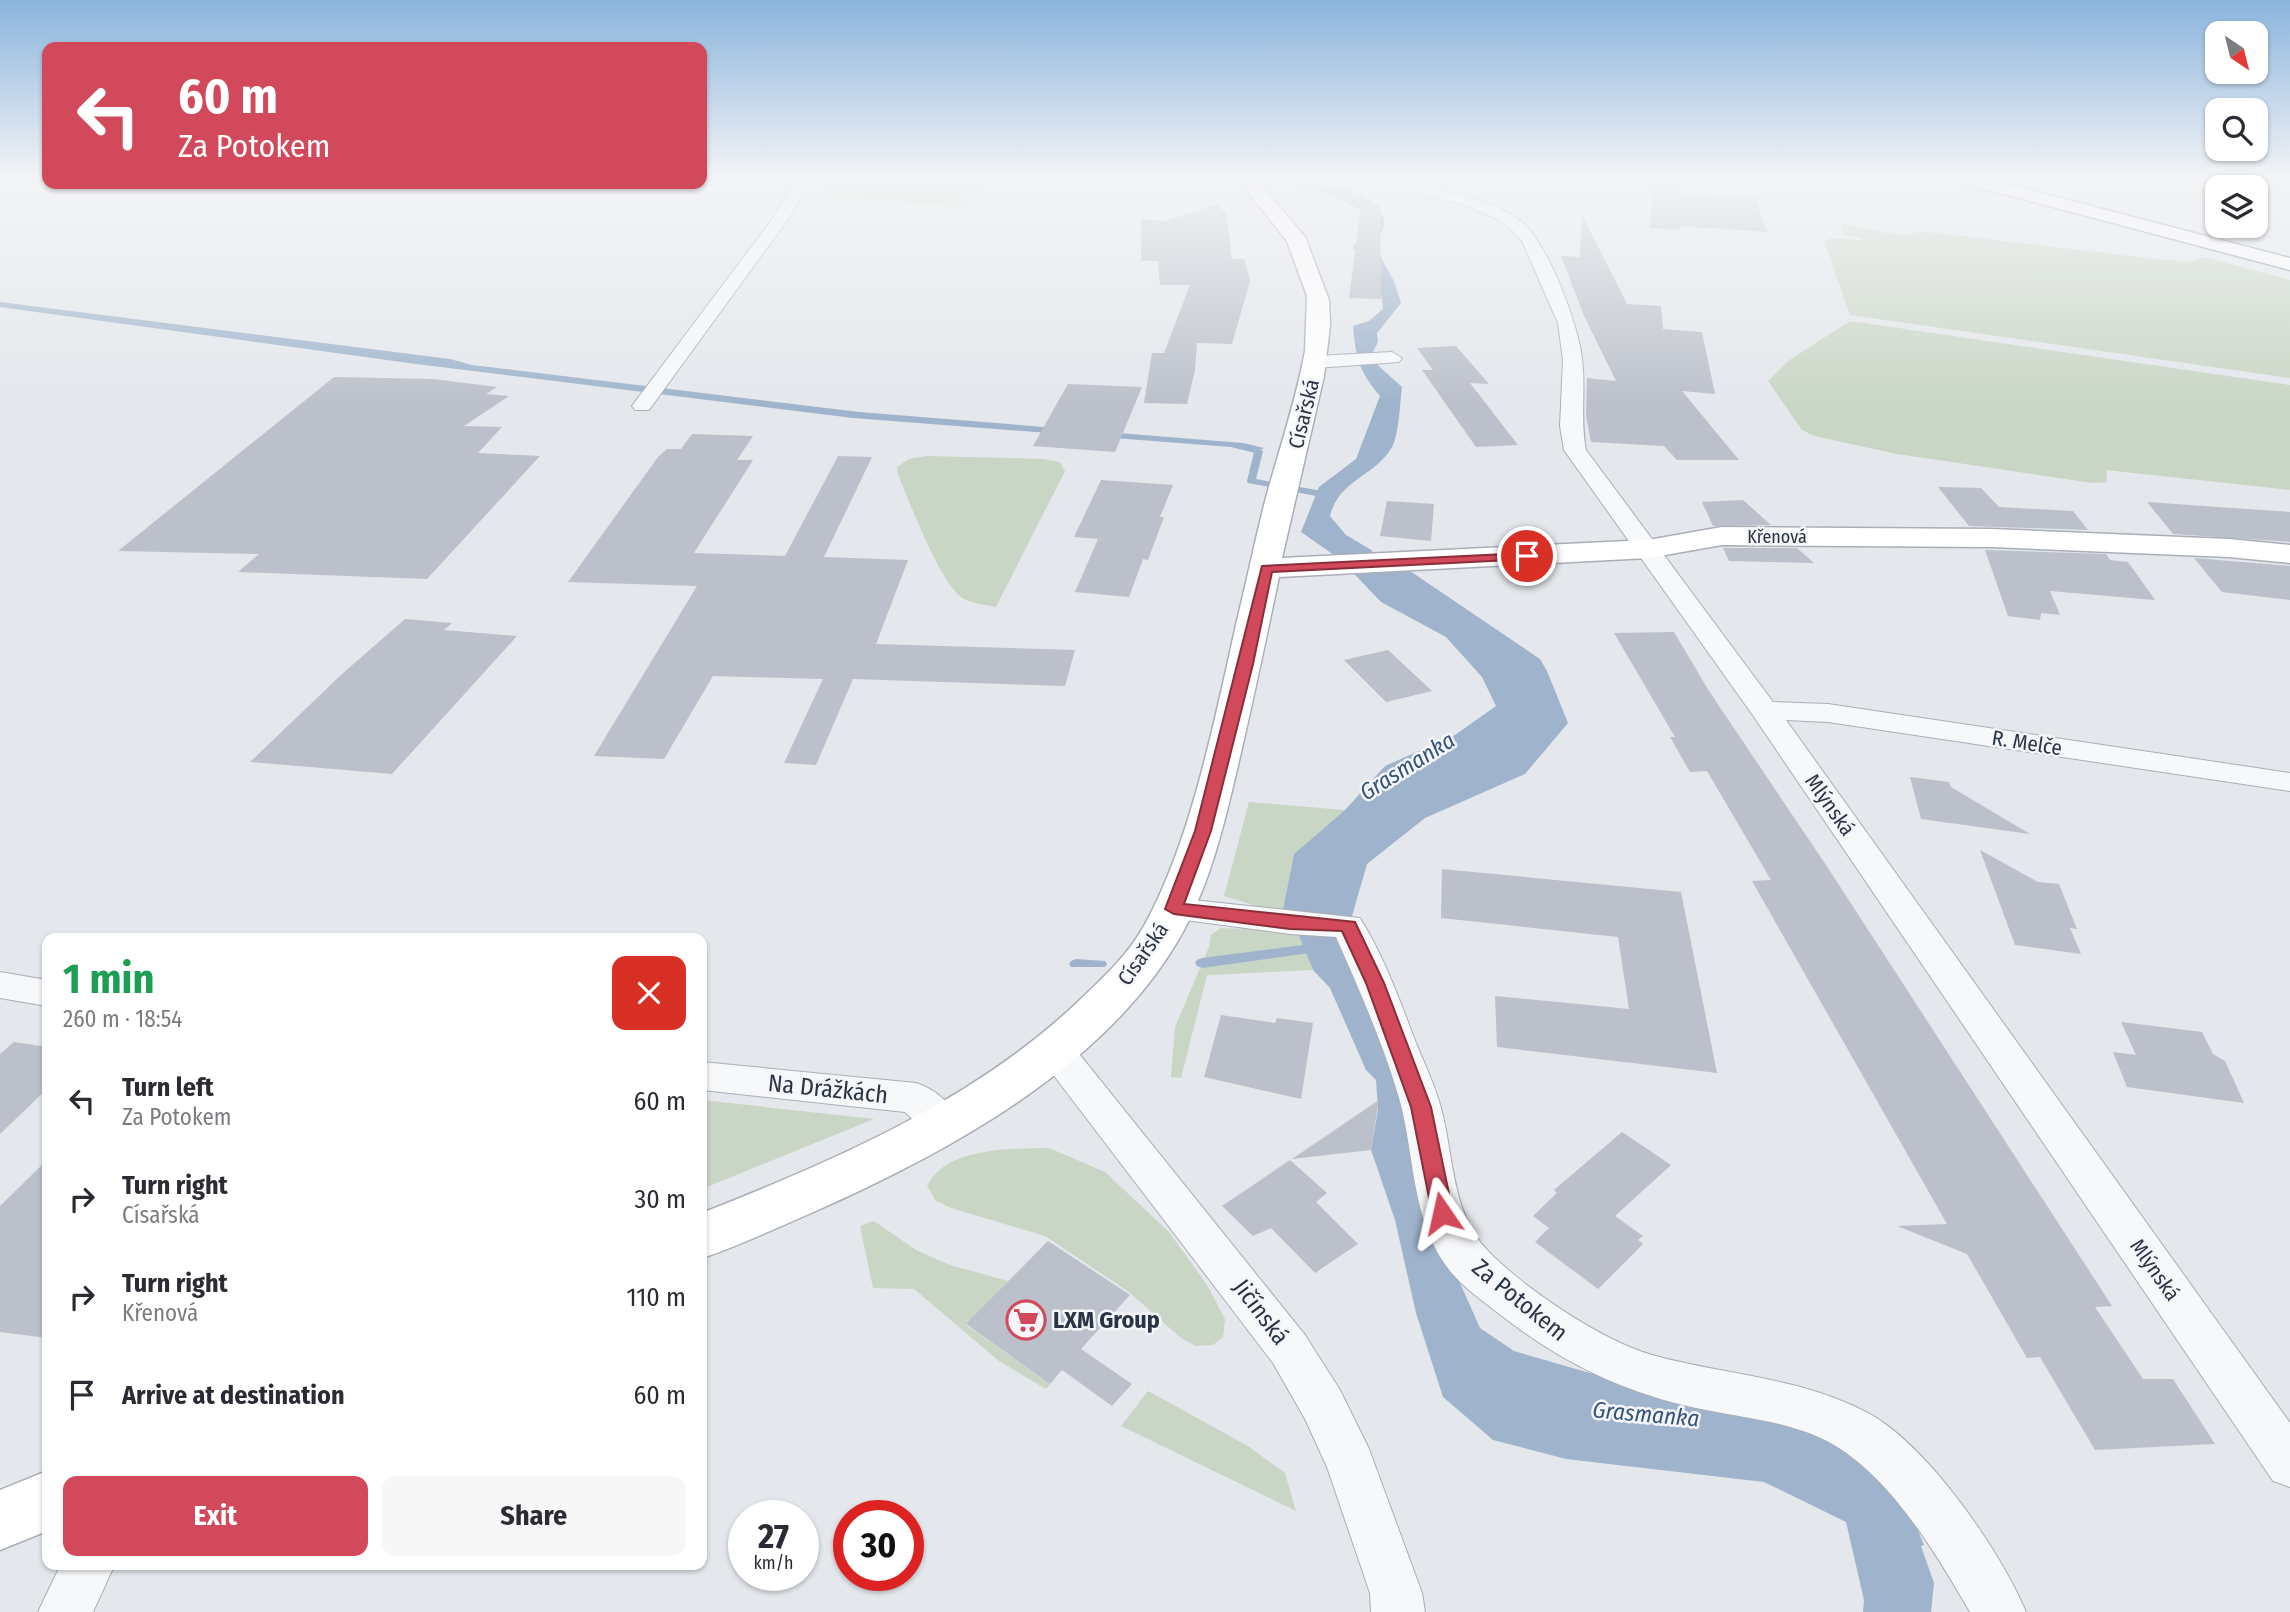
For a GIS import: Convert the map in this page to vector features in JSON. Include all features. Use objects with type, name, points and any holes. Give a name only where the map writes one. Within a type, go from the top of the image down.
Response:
[{"type":"main road","name":"Císařská","points":[[707,1234],[861,1169],[944,1125],[1004,1088],[1055,1050],[1096,1013],[1140,964],[1174,909],[1203,831],[1246,664],[1284,489],[1316,362],[1317,295],[1299,254]]},
{"type":"main road","points":[[2253,254],[2290,264]]},
{"type":"main road","name":"Křenová","points":[[1266,568],[1359,566],[1648,549],[1722,536],[1951,538],[2215,547],[2290,554]]},
{"type":"main road","points":[[0,1520],[42,1503]]},
{"type":"street","points":[[642,406],[754,254]]},
{"type":"street","name":"Mlýnská","points":[[1536,254],[1567,323],[1573,360],[1571,426],[1575,450],[1764,710],[2290,1464]]},
{"type":"street","points":[[1316,362],[1392,358]]},
{"type":"street","name":"R. Melče","points":[[1764,710],[1828,713],[2290,782]]},
{"type":"street","name":"Za Potokem","points":[[1174,909],[1290,923],[1350,926],[1375,983],[1421,1107],[1442,1213],[1460,1249],[1482,1275],[1566,1339],[1605,1360],[1652,1376],[1816,1413],[1851,1429],[1881,1449],[1904,1473],[1981,1580],[1999,1612]]},
{"type":"street","points":[[0,985],[42,992]]},
{"type":"street","name":"Jičínská","points":[[1055,1050],[1254,1302],[1289,1349],[1317,1394],[1351,1466],[1396,1593],[1398,1612]]},
{"type":"street","name":"Na Drážkách","points":[[707,1077],[916,1098],[944,1125]]},
{"type":"street","points":[[65,1612],[86,1570]]},
{"type":"green space","points":[[1829,254],[2115,254],[2188,262],[2205,257],[2290,280],[2290,378],[1850,315]]},
{"type":"green space","points":[[1850,321],[2290,385],[2290,490],[2106,470],[2107,482],[2092,483],[1897,454],[1814,436],[1802,430],[1768,381],[1788,361]]},
{"type":"green space","points":[[927,456],[1043,459],[1060,462],[1065,471],[996,607],[968,601],[955,591],[927,543],[897,467],[909,459]]},
{"type":"green space","points":[[1249,802],[1345,810],[1294,854],[1282,914],[1224,896]]},
{"type":"green space","points":[[1221,928],[1297,931],[1313,970],[1207,975],[1181,1078],[1171,1077],[1175,1027],[1209,947],[1211,935]]},
{"type":"green space","points":[[707,1101],[874,1119],[707,1187]]},
{"type":"green space","points":[[1049,1148],[1105,1172],[1169,1232],[1207,1285],[1225,1319],[1223,1337],[1213,1345],[1196,1346],[1181,1338],[1129,1292],[1045,1236],[951,1208],[936,1201],[927,1186],[936,1173],[949,1163],[964,1157],[999,1150]]},
{"type":"green space","points":[[874,1221],[916,1250],[950,1265],[1008,1281],[966,1325],[1050,1384],[1046,1389],[999,1361],[914,1289],[873,1288],[860,1226]]},
{"type":"green space","points":[[1148,1391],[1248,1446],[1285,1473],[1296,1511],[1121,1426]]},
{"type":"water","name":"Grasmanka","points":[[1358,254],[1379,254],[1394,281],[1401,303],[1377,333],[1378,342],[1370,358],[1402,387],[1398,427],[1392,447],[1385,457],[1341,494],[1330,516],[1346,535],[1373,551],[1362,558],[1384,571],[1410,571],[1540,659],[1568,723],[1525,774],[1425,818],[1367,864],[1352,916],[1334,919],[1409,1110],[1447,1254],[1480,1328],[1514,1351],[1652,1391],[1712,1404],[1844,1443],[1909,1509],[1924,1545],[1921,1546],[1934,1583],[1931,1612],[1863,1612],[1864,1600],[1846,1522],[1764,1482],[1566,1459],[1493,1440],[1443,1397],[1416,1313],[1395,1220],[1371,1150],[1378,1110],[1376,1080],[1366,1070],[1330,988],[1313,970],[1297,931],[1282,914],[1294,854],[1345,810],[1385,766],[1455,735],[1496,706],[1482,677],[1446,637],[1381,602],[1341,560],[1301,532],[1319,487],[1356,459],[1380,396],[1360,364],[1353,326],[1369,321],[1383,309],[1380,291]]},
{"type":"water","points":[[0,302],[450,359],[472,365],[859,412],[1243,443],[1264,448],[1255,453],[1231,447],[853,418],[416,364],[0,307]]},
{"type":"building","points":[[1141,254],[1231,254],[1232,259],[1244,259],[1250,281],[1232,344],[1197,343],[1195,370],[1187,404],[1144,403],[1152,353],[1164,353],[1190,285],[1160,285],[1158,261],[1141,261]]},
{"type":"building","points":[[1355,254],[1381,254],[1381,299],[1349,298]]},
{"type":"building","points":[[1580,254],[1602,254],[1627,304],[1661,306],[1663,329],[1702,332],[1715,394],[1682,391],[1739,460],[1677,460],[1664,446],[1591,442],[1586,416],[1587,378],[1616,381],[1584,316],[1561,256],[1580,257]]},
{"type":"building","points":[[1456,346],[1489,384],[1470,383],[1518,445],[1476,447],[1422,370],[1433,370],[1417,348]]},
{"type":"building","points":[[334,377],[433,379],[497,387],[486,394],[509,396],[464,426],[502,427],[478,453],[540,456],[427,579],[238,572],[259,554],[118,551]]},
{"type":"building","points":[[1068,384],[1142,387],[1115,452],[1033,446]]},
{"type":"building","points":[[692,434],[753,436],[737,460],[753,460],[694,553],[785,556],[838,456],[872,457],[824,557],[908,560],[876,644],[1075,650],[1065,686],[853,679],[816,765],[784,763],[823,679],[713,676],[664,759],[594,756],[697,586],[568,582],[658,457],[667,449],[681,449]]},
{"type":"building","points":[[1101,480],[1173,485],[1160,517],[1164,517],[1148,560],[1143,559],[1129,597],[1075,592],[1098,539],[1074,537]]},
{"type":"building","points":[[1938,487],[1981,488],[1999,507],[2073,511],[2088,530],[1969,526]]},
{"type":"building","points":[[1743,500],[1771,525],[1713,526],[1702,502]]},
{"type":"building","points":[[1387,501],[1434,504],[1431,541],[1380,536]]},
{"type":"building","points":[[2147,502],[2290,512],[2290,542],[2173,534]]},
{"type":"building","points":[[1723,548],[1797,548],[1814,563],[1729,561]]},
{"type":"building","points":[[1985,550],[2106,554],[2110,560],[2128,562],[2155,600],[2050,591],[2060,615],[2041,613],[2040,620],[2008,616]]},
{"type":"building","points":[[2194,558],[2290,566],[2290,600],[2222,592]]},
{"type":"building","points":[[405,619],[452,623],[444,630],[517,636],[392,774],[250,762],[342,674]]},
{"type":"building","points":[[1674,632],[1709,691],[1828,868],[2112,1306],[2095,1307],[2143,1379],[2173,1379],[2215,1444],[2095,1450],[2040,1357],[2027,1358],[1967,1254],[1897,1226],[1947,1224],[1752,881],[1771,880],[1707,771],[1690,772],[1670,737],[1675,737],[1614,633]]},
{"type":"building","points":[[1388,650],[1432,691],[1386,702],[1344,660]]},
{"type":"building","points":[[1910,777],[1949,782],[1951,787],[2030,834],[1921,819]]},
{"type":"building","points":[[1980,850],[2038,882],[2059,884],[2077,929],[2070,928],[2081,954],[2015,945]]},
{"type":"building","points":[[1442,869],[1681,892],[1717,1073],[1497,1047],[1495,996],[1629,1009],[1618,937],[1441,918]]},
{"type":"building","points":[[1221,1015],[1275,1023],[1277,1018],[1313,1023],[1301,1099],[1204,1077]]},
{"type":"building","points":[[2121,1022],[2202,1032],[2213,1054],[2225,1061],[2244,1103],[2127,1087],[2113,1052],[2136,1055]]},
{"type":"building","points":[[14,1042],[42,1046],[42,1094],[0,1134],[0,1054]]},
{"type":"building","points":[[1379,1100],[1371,1150],[1292,1159]]},
{"type":"building","points":[[1622,1132],[1671,1165],[1615,1216],[1643,1236],[1638,1240],[1643,1244],[1598,1289],[1535,1242],[1549,1228],[1533,1216],[1557,1193],[1554,1190]]},
{"type":"building","points":[[1290,1160],[1327,1193],[1316,1202],[1358,1244],[1315,1273],[1271,1228],[1253,1236],[1222,1206]]},
{"type":"building","points":[[42,1165],[42,1337],[0,1332],[0,1206]]},
{"type":"building","points":[[1048,1241],[1130,1295],[1081,1349],[1132,1384],[1112,1406],[1062,1370],[1050,1384],[966,1324]]},
{"type":"waterway","points":[[1245,447],[1259,451],[1251,481],[1327,495]]},
{"type":"waterway","points":[[1202,963],[1319,948]]},
{"type":"waterway","points":[[1076,964],[1100,964]]},
{"type":"place","name":"LXM Group","points":[[1026,1320]]},
{"type":"route","points":[[1442,1213],[1421,1107],[1375,983],[1348,926],[1290,923],[1174,909],[1203,831],[1246,664],[1266,568],[1527,556]]}]
